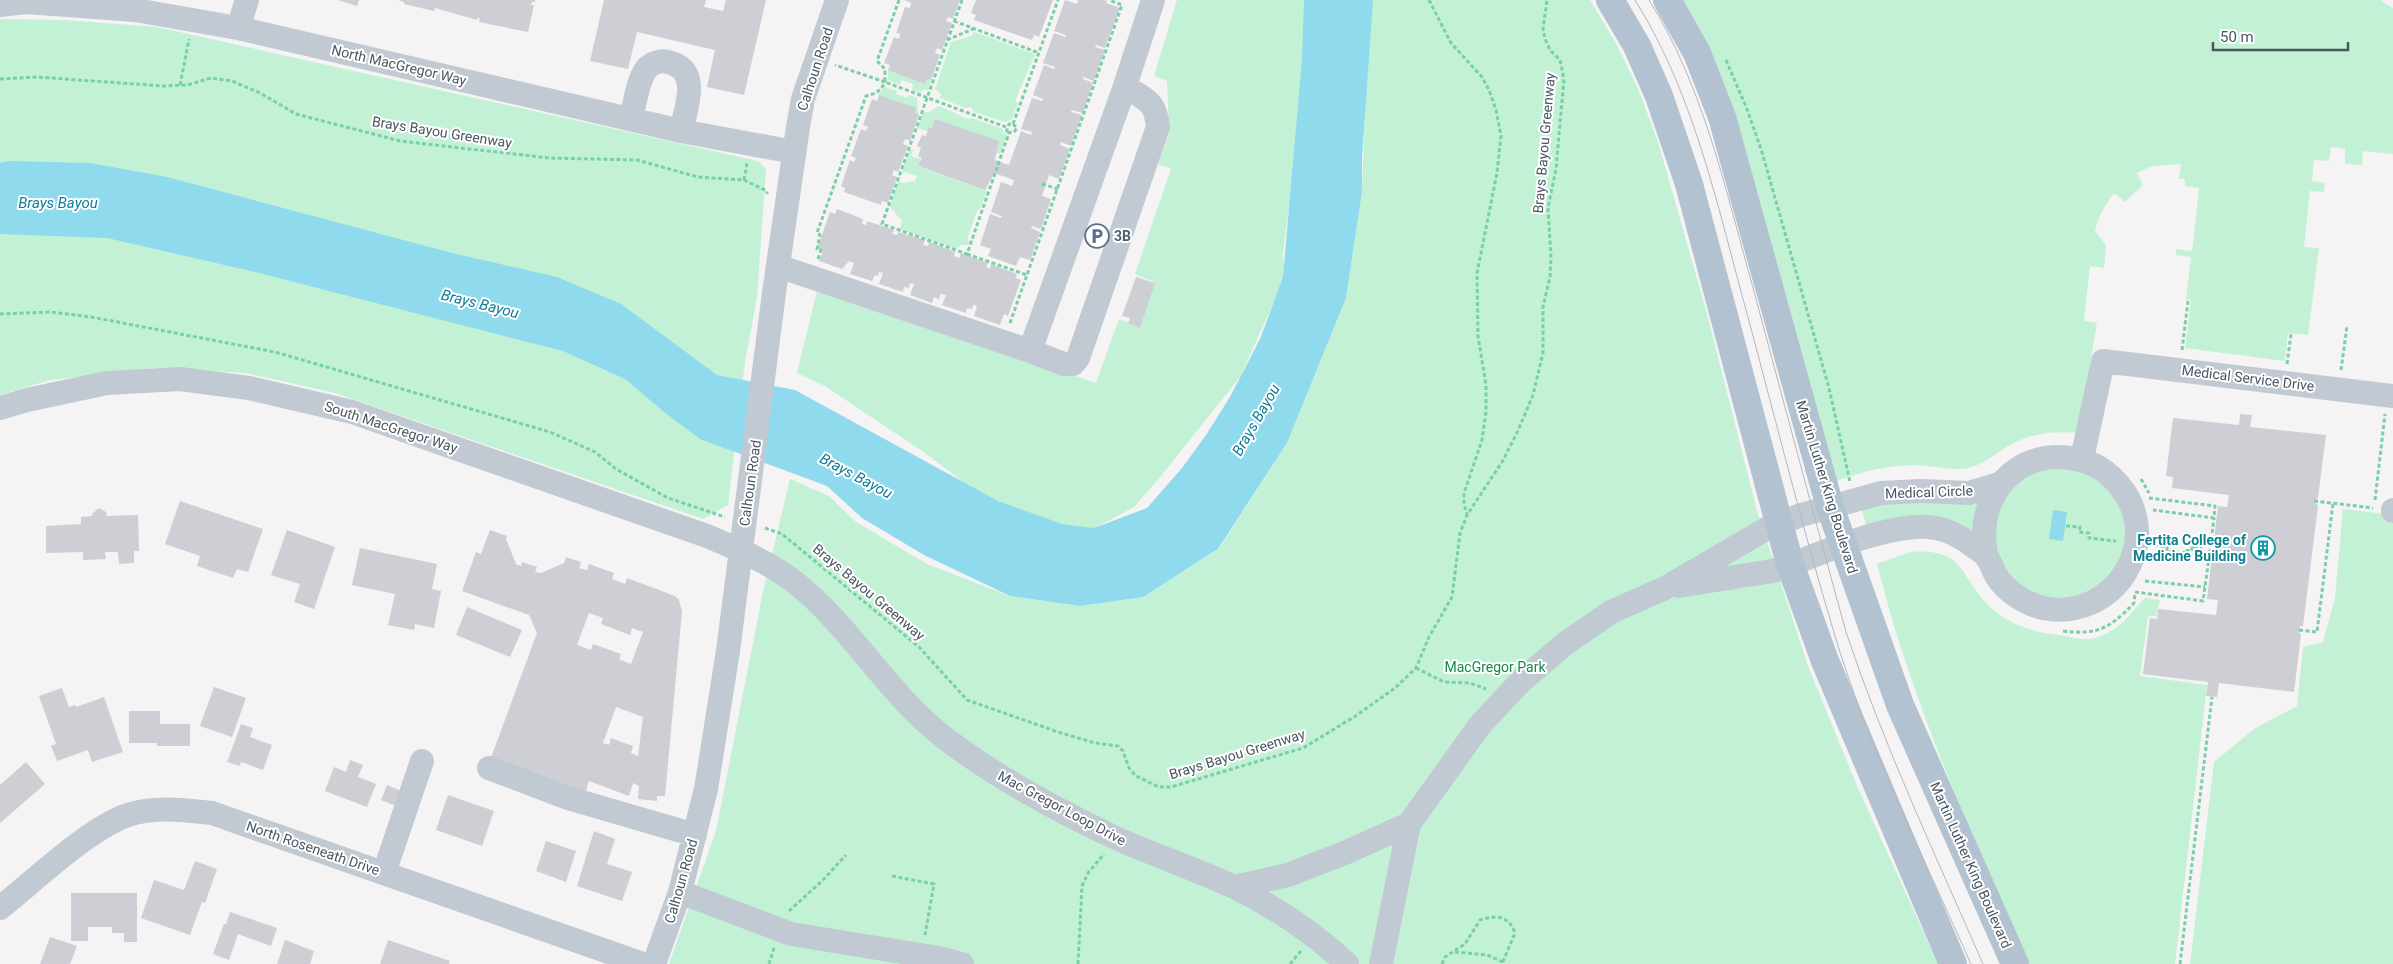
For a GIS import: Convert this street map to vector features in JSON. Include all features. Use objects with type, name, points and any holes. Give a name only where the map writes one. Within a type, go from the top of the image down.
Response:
[{"type":"main road","points":[[1610,0],[1637,46],[1658,96],[1689,184],[1790,564],[1825,661],[1953,964]]},
{"type":"main road","name":"Martin Luther King Boulevard","points":[[1667,0],[1697,52],[1722,117],[1830,506],[1900,705],[2015,964]]},
{"type":"street","points":[[238,28],[248,0]]},
{"type":"street","name":"Calhoun Road","points":[[654,964],[680,892],[706,789],[727,661],[742,519],[794,152],[803,99],[838,0]]},
{"type":"street","points":[[1030,351],[1125,86],[1153,0]]},
{"type":"street","name":"North MacGregor Way","points":[[0,5],[26,2],[135,10],[238,28],[681,131],[794,152]]},
{"type":"street","points":[[630,119],[642,77],[648,68],[656,63],[671,63],[680,67],[688,76],[690,88],[681,131]]},
{"type":"street","points":[[778,266],[1064,364],[1073,364],[1078,358],[1158,127],[1156,110],[1150,103],[1125,86]]},
{"type":"street","name":"Medical Service Drive","points":[[2082,459],[2103,361],[2390,403]]},
{"type":"street","name":"South MacGregor Way","points":[[0,408],[27,400],[107,383],[180,380],[249,388],[352,412],[707,536],[740,550]]},
{"type":"street","name":"Medical Circle","points":[[1665,588],[1779,523],[1830,506],[1882,493],[1920,491],[1969,493],[1999,484],[2020,468],[2050,457],[2082,459],[2099,467],[2113,478],[2125,492],[2135,517],[2137,544],[2132,561],[2123,578],[2111,591],[2096,601],[2079,608],[2061,610],[2042,608],[2010,592],[1998,578],[1986,555],[1983,539],[1988,507],[1999,484]]},
{"type":"street","name":"Medical Circle","points":[[1665,588],[1778,570],[1843,545],[1885,532],[1928,527],[1942,528],[1954,532],[1986,555]]},
{"type":"street","name":"Mac Gregor Loop Drive","points":[[740,550],[796,584],[840,627],[881,676],[915,712],[962,751],[1007,782],[1118,838],[1234,888],[1286,916],[1347,964]]},
{"type":"street","points":[[1381,964],[1409,824],[1462,748],[1521,681],[1558,650],[1603,617],[1665,588]]},
{"type":"street","points":[[384,873],[422,761]]},
{"type":"street","points":[[489,768],[568,798],[695,835]]},
{"type":"street","name":"North Roseneath Drive","points":[[0,908],[92,835],[128,815],[169,809],[212,813],[643,964]]},
{"type":"street","points":[[1234,888],[1288,875],[1347,852],[1409,824]]},
{"type":"street","points":[[680,892],[791,934],[923,955],[962,964]]},
{"type":"path","points":[[816,265],[821,250],[817,248],[820,235],[818,233],[866,96],[874,95],[883,88],[886,82],[885,69],[877,61],[898,0]]},
{"type":"path","points":[[962,0],[882,224],[1027,275]]},
{"type":"path","points":[[833,64],[1006,127],[1012,124],[1058,0]]},
{"type":"path","points":[[1010,325],[1122,5],[1109,0]]},
{"type":"path","name":"Brays Bayou Greenway","points":[[1429,0],[1451,43],[1482,77],[1489,90],[1496,110],[1501,136],[1497,173],[1477,273],[1478,336],[1486,384],[1486,412],[1482,440],[1464,493],[1467,515]]},
{"type":"path","name":"Brays Bayou Greenway","points":[[0,314],[51,312],[91,317],[275,352],[550,432],[595,452],[616,469],[668,498],[742,519],[782,534],[918,647],[967,700],[1058,732],[1118,746],[1123,751],[1129,768],[1146,782],[1159,787],[1171,787],[1303,748],[1361,712],[1395,688],[1416,668],[1429,637],[1452,597],[1460,533],[1467,515],[1498,469],[1517,433],[1533,395],[1543,353],[1544,307],[1550,277],[1551,258],[1548,208],[1556,170],[1564,79],[1560,60],[1550,50],[1545,39],[1543,29],[1548,0]]},
{"type":"path","points":[[954,21],[1038,53]]},
{"type":"path","points":[[947,40],[974,29]]},
{"type":"path","points":[[180,85],[190,34]]},
{"type":"path","points":[[1722,54],[1747,109],[1762,152],[1829,388],[1850,482],[1856,480]]},
{"type":"path","name":"Brays Bayou Greenway","points":[[0,79],[37,77],[163,86],[180,85],[211,78],[232,81],[260,93],[296,114],[400,140],[549,158],[637,160],[688,176],[744,180],[767,191]]},
{"type":"path","points":[[1009,133],[1014,132],[1017,128],[1012,124]]},
{"type":"path","points":[[1006,127],[1006,133],[1009,133]]},
{"type":"path","points":[[967,254],[1009,133]]},
{"type":"path","points":[[1042,184],[1058,189]]},
{"type":"path","points":[[2182,352],[2188,301]]},
{"type":"path","points":[[2341,371],[2346,326]]},
{"type":"path","points":[[2287,364],[2291,334]]},
{"type":"path","points":[[2314,501],[2374,508],[2390,403]]},
{"type":"path","points":[[2138,474],[2146,486],[2149,498],[2148,504]]},
{"type":"path","points":[[2135,592],[2203,601],[2215,506],[2149,498]]},
{"type":"path","points":[[2299,630],[2317,632],[2333,503]]},
{"type":"path","points":[[2148,510],[2214,518]]},
{"type":"path","points":[[2066,526],[2080,527],[2079,532],[2089,533],[2089,538],[2121,542]]},
{"type":"path","points":[[2150,539],[2150,545],[2167,547],[2167,551],[2184,553],[2184,550],[2192,551],[2192,546],[2201,547],[2202,542],[2211,543]]},
{"type":"path","points":[[2139,580],[2205,587]]},
{"type":"path","points":[[2058,631],[2089,632],[2104,629],[2134,603],[2137,586]]},
{"type":"path","points":[[1416,668],[1444,682],[1477,684],[1501,703]]},
{"type":"path","points":[[2180,964],[2212,697]]},
{"type":"path","points":[[1078,964],[1082,886],[1088,873],[1118,838]]},
{"type":"path","points":[[769,964],[778,929],[788,913],[846,855]]},
{"type":"path","points":[[892,876],[934,884],[923,955]]},
{"type":"path","points":[[1442,964],[1445,957],[1465,944],[1480,920],[1494,916],[1504,918],[1512,924],[1515,933],[1502,963],[1487,955],[1453,952]]},
{"type":"green space","points":[[1177,0],[1304,0],[1304,92],[1283,254],[1285,277],[1240,377],[1134,507],[1095,528],[1043,526],[991,503],[925,453],[825,386],[797,373],[817,291],[1096,383],[1119,319],[1140,326],[1154,282],[1135,274],[1171,169],[1158,164],[1169,134],[1167,81],[1154,76]]},
{"type":"green space","name":"MacGregor Park","points":[[1369,0],[1590,0],[1617,45],[1639,91],[1658,142],[1706,310],[1757,511],[1808,666],[1857,786],[1938,964],[669,964],[716,831],[763,592],[790,479],[829,496],[856,522],[929,565],[1010,596],[1080,606],[1143,597],[1219,549],[1287,443],[1346,298],[1362,192]]},
{"type":"green space","points":[[1680,0],[2380,0],[2393,8],[2393,154],[2363,151],[2362,165],[2345,164],[2345,149],[2331,147],[2329,161],[2314,160],[2312,181],[2325,183],[2324,192],[2310,191],[2304,247],[2319,248],[2308,335],[2288,333],[2285,361],[2185,348],[2191,300],[2186,299],[2191,257],[2176,255],[2176,249],[2192,251],[2199,188],[2185,186],[2185,179],[2179,179],[2181,164],[2152,166],[2137,173],[2143,185],[2125,202],[2114,193],[2102,211],[2096,226],[2095,231],[2106,245],[2104,268],[2090,266],[2084,321],[2097,323],[2078,433],[2060,432],[2025,438],[1968,468],[1950,469],[1918,465],[1897,466],[1856,474],[1836,481]]},
{"type":"green space","points":[[0,19],[65,20],[157,27],[758,161],[766,169],[757,297],[745,362],[728,505],[703,519],[335,393],[246,373],[154,368],[50,380],[0,395]]},
{"type":"green space","points":[[974,32],[1035,54],[1015,101],[1018,103],[1012,119],[1005,122],[974,112],[971,107],[966,108],[940,98],[941,94],[935,89],[951,42],[971,36]]},
{"type":"green space","points":[[888,69],[931,80],[928,90],[923,90],[920,93],[912,90],[913,84],[902,80],[900,85],[888,80]]},
{"type":"green space","points":[[885,87],[897,91],[896,94],[907,98],[909,95],[917,98],[918,114],[914,113],[915,109],[878,95]]},
{"type":"green space","points":[[939,106],[968,119],[972,118],[1003,129],[1003,132],[1007,135],[1000,154],[996,152],[998,143],[930,132],[917,128],[923,112],[929,112]]},
{"type":"green space","points":[[910,149],[913,150],[911,156],[921,159],[919,167],[987,191],[980,209],[977,211],[967,240],[969,241],[968,245],[961,245],[956,249],[900,229],[902,221],[890,207],[898,181],[903,183],[915,181],[917,176],[902,171]]},
{"type":"green space","points":[[2060,466],[2086,471],[2097,477],[2107,486],[2116,496],[2122,507],[2127,533],[2122,559],[2116,570],[2107,580],[2097,589],[2086,595],[2060,600],[2034,595],[2023,589],[2013,580],[2004,570],[1998,559],[1993,533],[1998,507],[2004,496],[2013,486],[2023,477],[2034,471]]},
{"type":"green space","points":[[1977,502],[1979,505],[1974,529],[1971,530],[1867,527],[1861,508],[1882,503]]},
{"type":"green space","points":[[2343,509],[2393,515],[2393,964],[2190,964],[2214,762],[2254,729],[2297,706],[2303,647],[2323,642],[2335,598]]},
{"type":"green space","points":[[1910,552],[1928,552],[1942,555],[1952,560],[1960,566],[1980,596],[1999,615],[2026,628],[2045,633],[2081,639],[2096,638],[2121,624],[2145,598],[2160,600],[2156,616],[2148,616],[2140,676],[2207,685],[2175,964],[2026,964],[1945,769],[1898,640],[1877,564]]},
{"type":"water","name":"Brays Bayou","points":[[1304,0],[1373,0],[1362,158],[1362,192],[1346,298],[1287,443],[1218,549],[1143,597],[1080,606],[1010,596],[924,555],[862,518],[827,486],[700,439],[625,379],[563,351],[255,272],[107,238],[0,234],[0,163],[10,161],[90,163],[167,177],[452,253],[557,277],[621,304],[717,375],[795,390],[998,501],[1062,524],[1094,528],[1147,508],[1182,468],[1206,435],[1230,397],[1260,339],[1283,277],[1302,59]]},
{"type":"water","points":[[2053,510],[2067,512],[2063,541],[2049,539]]},
{"type":"building","points":[[338,0],[359,0],[357,6]]},
{"type":"building","points":[[398,0],[535,0],[535,2],[532,2],[531,5],[534,5],[528,32],[479,22],[480,18],[477,18],[477,20],[435,8],[434,11],[404,4],[404,2]]},
{"type":"building","points":[[604,0],[706,0],[704,7],[723,11],[726,0],[766,0],[744,95],[707,87],[715,50],[637,32],[628,69],[590,61]]},
{"type":"building","points":[[904,0],[960,0],[953,19],[948,17],[946,21],[952,23],[942,50],[937,48],[935,53],[940,55],[931,80],[927,79],[925,84],[888,70],[890,65],[884,63],[894,37],[899,39],[900,34],[896,33],[905,7],[910,8],[911,3]]},
{"type":"building","points":[[976,0],[1053,0],[1039,37],[1034,35],[1032,40],[974,20],[976,15],[971,13]]},
{"type":"building","points":[[1065,0],[1077,4],[1078,0],[1104,0],[1107,1],[1106,3],[1120,8],[1105,48],[1096,45],[1095,47],[1105,50],[1094,81],[1083,77],[1083,79],[1093,83],[1083,113],[1072,110],[1071,112],[1082,115],[1071,146],[1061,142],[1060,145],[1070,149],[1059,179],[1049,175],[1042,196],[1051,199],[1041,229],[1032,226],[1031,228],[1040,232],[1030,260],[1020,257],[1016,266],[988,256],[991,249],[980,245],[990,214],[1001,218],[1002,216],[991,212],[1001,182],[1012,186],[1014,180],[994,173],[985,190],[918,166],[922,158],[918,156],[921,148],[917,146],[922,135],[926,136],[929,127],[932,128],[935,119],[999,141],[995,160],[1009,165],[1021,131],[1031,135],[1032,132],[1021,129],[1032,98],[1042,101],[1043,99],[1033,95],[1044,65],[1054,69],[1055,67],[1043,63],[1054,33],[1065,37],[1066,35],[1054,31]]},
{"type":"building","points":[[879,95],[916,108],[915,113],[919,114],[910,141],[905,139],[903,144],[908,146],[898,172],[894,170],[892,175],[897,177],[888,203],[882,201],[881,205],[844,192],[845,188],[841,186],[850,160],[854,162],[856,158],[851,156],[861,129],[866,131],[868,127],[863,125],[872,99],[877,101]]},
{"type":"building","points":[[837,209],[863,219],[862,224],[866,225],[867,221],[894,230],[892,234],[897,235],[898,232],[925,240],[923,245],[928,246],[929,242],[955,252],[954,256],[959,258],[961,253],[988,263],[986,267],[990,269],[991,264],[1017,274],[1016,278],[1021,280],[1008,316],[1004,314],[1000,325],[974,316],[977,306],[973,305],[972,309],[967,308],[966,313],[942,305],[946,295],[941,294],[939,299],[934,297],[932,303],[910,295],[914,284],[910,283],[909,288],[904,287],[903,292],[879,284],[883,273],[879,272],[878,276],[875,275],[872,281],[850,274],[854,263],[849,261],[842,269],[819,261],[823,251],[817,249],[830,212],[835,214]]},
{"type":"building","points":[[1136,277],[1155,283],[1140,328],[1128,323],[1130,318],[1122,316]]},
{"type":"building","name":"Fertita College of Medicine Building","points":[[2240,414],[2252,415],[2250,427],[2326,435],[2318,498],[2314,501],[2318,506],[2303,626],[2300,626],[2299,633],[2301,634],[2294,692],[2219,683],[2217,697],[2206,696],[2208,682],[2143,674],[2150,618],[2157,619],[2158,609],[2216,615],[2218,600],[2207,599],[2218,506],[2227,507],[2229,495],[2172,488],[2173,477],[2166,476],[2173,418],[2239,425]]},
{"type":"building","points":[[180,501],[263,529],[248,572],[237,569],[233,578],[197,566],[200,556],[165,544]]},
{"type":"building","points":[[99,508],[106,512],[107,516],[138,515],[139,551],[134,551],[134,563],[119,564],[118,552],[105,552],[106,559],[83,560],[83,552],[46,553],[46,526],[81,524],[81,517],[92,516]]},
{"type":"building","points":[[287,530],[335,547],[314,609],[294,602],[300,584],[271,575]]},
{"type":"building","points":[[490,530],[507,536],[506,539],[516,564],[521,566],[522,562],[537,567],[535,572],[541,573],[564,563],[566,557],[581,562],[579,568],[587,570],[589,564],[614,573],[612,579],[625,584],[627,578],[675,596],[679,600],[682,611],[665,796],[657,796],[657,801],[638,799],[639,786],[633,783],[629,796],[589,781],[584,797],[489,763],[537,633],[529,615],[462,591],[476,552],[481,554]],"holes":[[[589,613],[603,618],[601,624],[630,635],[632,628],[643,632],[631,664],[619,659],[621,654],[593,644],[591,650],[577,645]],[[616,707],[643,717],[638,756],[631,753],[633,746],[611,738],[609,745],[603,743]]]},
{"type":"building","points":[[360,548],[437,564],[432,589],[441,591],[434,628],[415,624],[414,630],[388,625],[395,594],[352,585]]},
{"type":"building","points":[[467,607],[522,630],[510,657],[456,635]]},
{"type":"building","points":[[214,687],[246,698],[232,737],[200,726]]},
{"type":"building","points":[[62,688],[69,707],[75,705],[76,707],[104,697],[123,752],[92,762],[88,750],[57,761],[51,746],[56,744],[39,696]]},
{"type":"building","points":[[129,711],[160,711],[160,724],[190,724],[190,746],[157,746],[157,743],[129,743]]},
{"type":"building","points":[[241,724],[253,728],[250,737],[272,745],[263,770],[241,762],[240,766],[227,762]]},
{"type":"building","points":[[350,760],[363,765],[358,777],[376,784],[367,807],[325,791],[334,767],[346,772]]},
{"type":"building","points":[[26,762],[45,784],[0,823],[0,785]]},
{"type":"building","points":[[387,785],[404,792],[398,807],[381,800]]},
{"type":"building","points":[[448,795],[494,811],[482,846],[436,830]]},
{"type":"building","points":[[594,831],[615,839],[607,864],[632,872],[622,901],[577,886]]},
{"type":"building","points":[[546,841],[576,851],[566,882],[536,871]]},
{"type":"building","points":[[195,861],[217,869],[205,903],[202,902],[190,935],[141,918],[154,880],[184,890]]},
{"type":"building","points":[[71,893],[137,893],[137,942],[124,942],[124,933],[112,933],[112,927],[88,927],[88,941],[71,941]]},
{"type":"building","points":[[230,912],[277,928],[271,946],[238,934],[229,960],[213,954]]},
{"type":"building","points":[[50,937],[77,946],[70,964],[40,964]]},
{"type":"building","points":[[285,940],[314,951],[310,964],[277,964]]},
{"type":"building","points":[[388,940],[450,961],[449,964],[380,964]]},
{"type":"tram line","points":[[1635,0],[1654,33],[1670,67],[1698,138],[1810,549],[1849,678],[1880,761],[1971,964]]},
{"type":"tram line","points":[[1649,0],[1668,33],[1684,67],[1711,138],[1846,632],[1893,758],[1983,964]]},
{"type":"place","name":"3B","points":[[1097,236]]},
{"type":"place","name":"Fertita College of Medicine Building","points":[[2263,548]]}]
